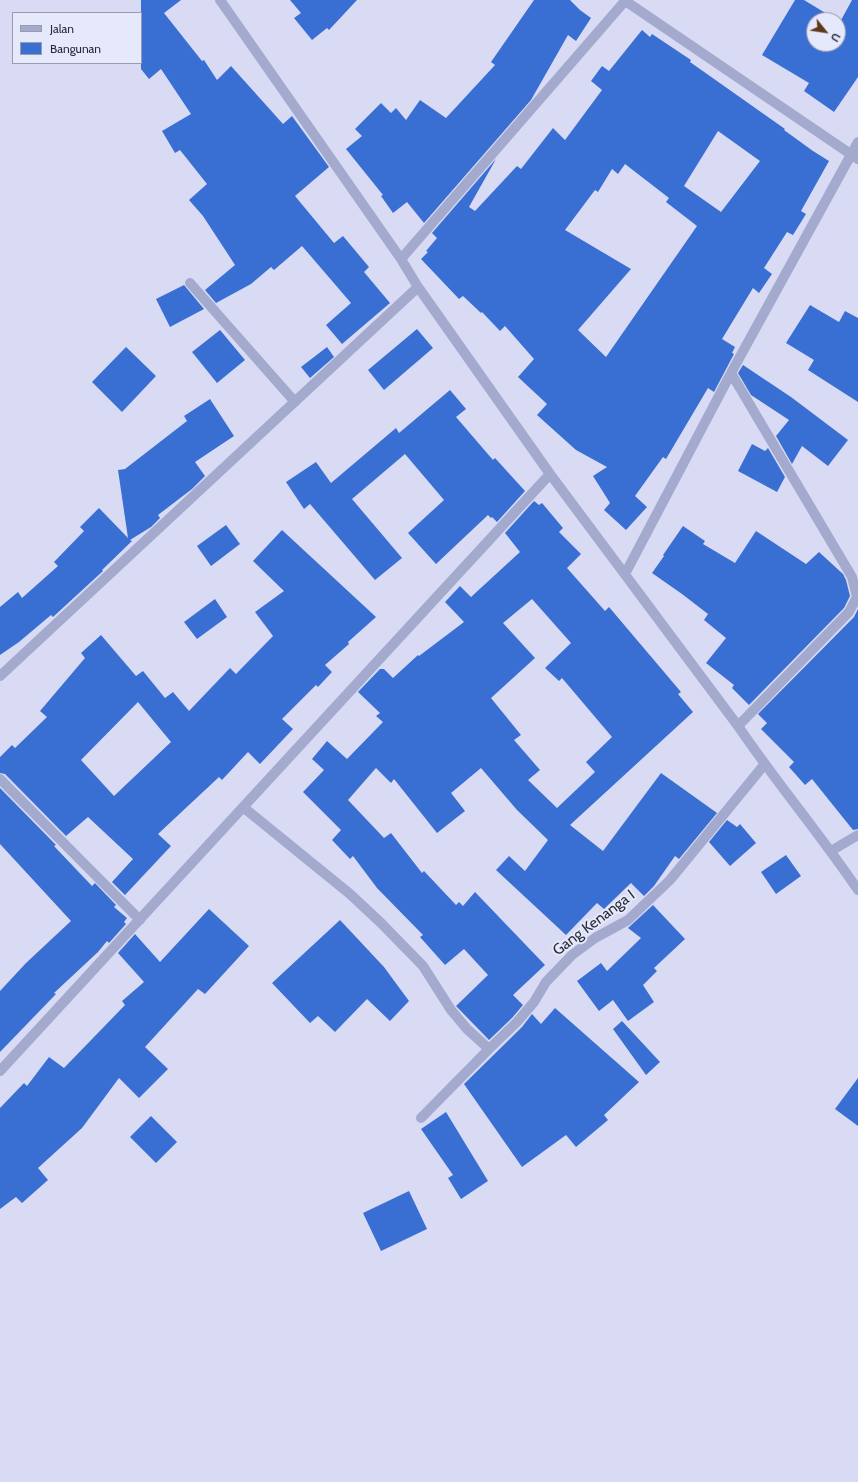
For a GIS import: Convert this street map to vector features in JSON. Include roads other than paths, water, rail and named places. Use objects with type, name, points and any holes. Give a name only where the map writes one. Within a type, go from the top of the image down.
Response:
[{"type":"street","points":[[220,0],[418,287],[550,474],[738,726],[764,765],[831,851],[858,890]]},
{"type":"street","points":[[400,259],[625,0],[855,156]]},
{"type":"street","points":[[625,574],[731,373],[855,156],[858,142]]},
{"type":"street","points":[[190,283],[295,402]]},
{"type":"street","points":[[0,676],[418,287]]},
{"type":"street","points":[[731,373],[852,577],[857,597],[849,612],[738,726]]},
{"type":"street","points":[[0,1071],[550,474]]},
{"type":"street","name":"Gang Kenanga I","points":[[421,1118],[489,1048],[517,1022],[534,1002],[546,982],[572,955],[595,938],[628,920],[670,880],[764,765]]},
{"type":"street","points":[[0,779],[140,920]]},
{"type":"street","points":[[243,807],[350,894],[381,923],[423,966],[452,1010],[467,1029],[489,1048]]},
{"type":"street","points":[[831,851],[858,835]]}]
